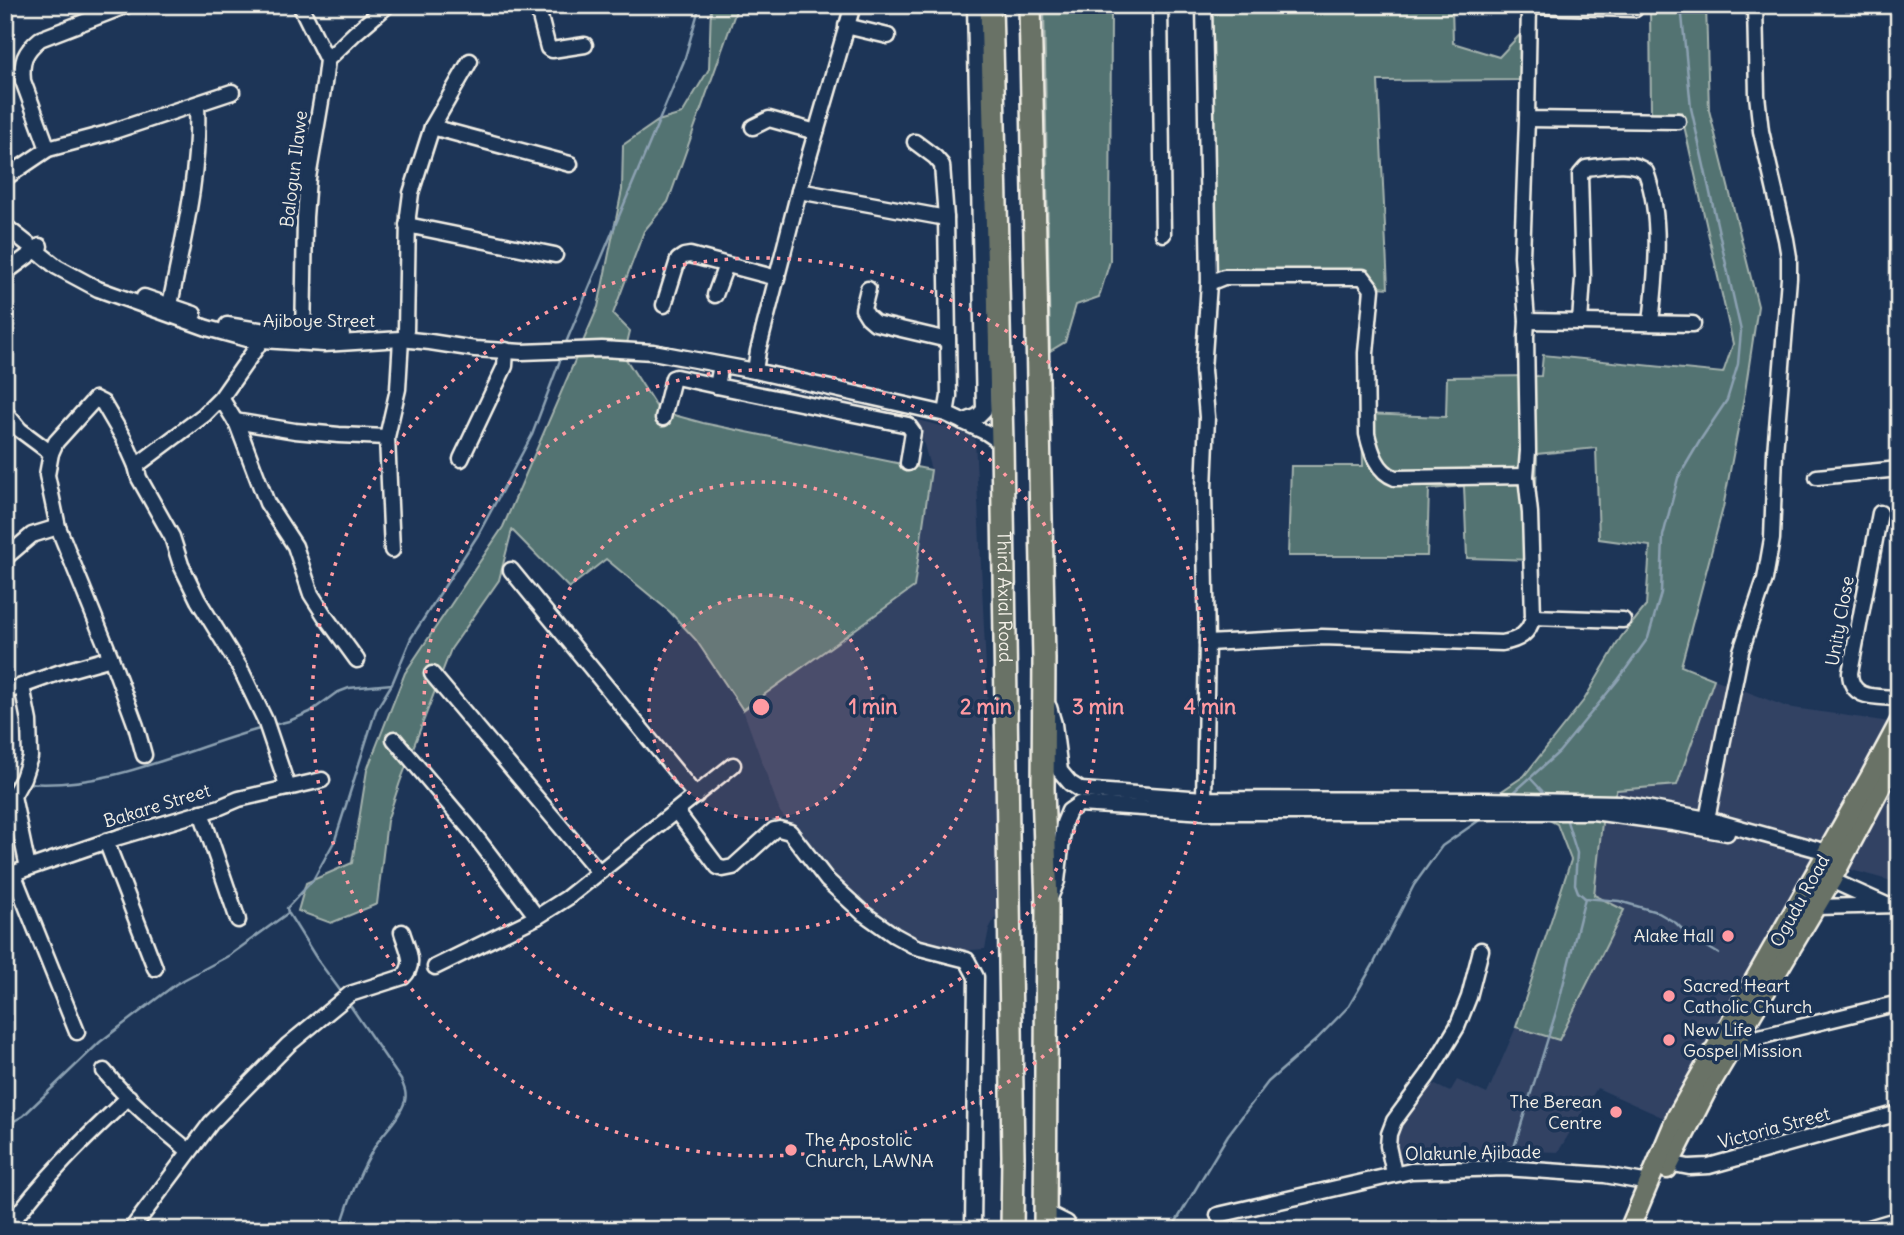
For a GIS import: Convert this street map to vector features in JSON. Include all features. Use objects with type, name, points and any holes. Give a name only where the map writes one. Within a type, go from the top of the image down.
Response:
[{"type":"highway","name":"Third Axial Road","points":[[991,5],[1002,443],[1012,1230]]},
{"type":"highway","points":[[1030,5],[1047,905],[1045,1221]]},
{"type":"main road","name":"Ogudu Road","points":[[1830,865],[1870,777],[1899,723]]},
{"type":"main road","name":"Ogudu Road","points":[[1629,1230],[1649,1182],[1707,1090],[1830,865],[1899,753]]},
{"type":"main road","name":"Ogudu Road","points":[[1639,1230],[1664,1162],[1677,1116],[1716,1047],[1808,904]]},
{"type":"street","points":[[48,149],[23,81],[24,56],[40,39],[106,9],[128,5]]},
{"type":"street","points":[[300,5],[327,60],[388,5]]},
{"type":"street","points":[[537,5],[548,48],[552,50],[585,45]]},
{"type":"street","points":[[755,371],[799,191],[853,5]]},
{"type":"street","points":[[963,422],[978,416],[984,410],[975,5]]},
{"type":"street","points":[[1160,5],[1163,234]]},
{"type":"street","points":[[1204,5],[1209,283],[1203,370],[1207,417],[1204,488],[1207,643],[1205,806]]},
{"type":"street","points":[[1707,819],[1741,650],[1765,579],[1773,539],[1776,442],[1789,278],[1786,239],[1761,131],[1757,95],[1755,5]]},
{"type":"street","points":[[1207,643],[1322,637],[1502,643],[1515,641],[1531,625],[1530,513],[1526,476],[1527,321],[1522,256],[1529,6],[1635,9]]},
{"type":"street","points":[[846,26],[888,36]]},
{"type":"street","name":"Balogun Ilawe","points":[[303,339],[304,216],[327,60]]},
{"type":"street","points":[[392,550],[387,437],[398,389],[411,192],[432,127],[470,61]]},
{"type":"street","points":[[5,178],[48,149],[232,92]]},
{"type":"street","points":[[170,305],[195,172],[197,105]]},
{"type":"street","points":[[753,127],[769,119],[816,132]]},
{"type":"street","points":[[1527,119],[1678,121]]},
{"type":"street","points":[[432,127],[570,164]]},
{"type":"street","points":[[915,142],[942,165],[946,218],[949,396],[946,414]]},
{"type":"street","points":[[1580,322],[1583,278],[1580,175],[1586,168],[1638,166],[1646,172],[1656,220],[1657,269],[1651,323]]},
{"type":"street","points":[[799,191],[946,218]]},
{"type":"street","points":[[5,216],[39,247]]},
{"type":"street","points":[[407,225],[555,255]]},
{"type":"street","points":[[5,226],[39,247]]},
{"type":"street","points":[[5,273],[39,247]]},
{"type":"street","name":"Ajiboye Street","points":[[39,247],[57,267],[98,289],[207,328],[247,339],[261,341],[403,335],[456,337],[504,350],[552,352],[602,349],[653,352],[755,371],[946,414],[1002,443]]},
{"type":"street","name":"Ajiboye Street","points":[[39,247],[124,290],[210,320],[303,339]]},
{"type":"street","points":[[664,305],[678,260],[684,256],[690,255],[777,278]]},
{"type":"street","points":[[716,295],[726,265]]},
{"type":"street","points":[[1209,283],[1224,277],[1363,277],[1372,289],[1366,353],[1367,434],[1381,469],[1395,478],[1526,476]]},
{"type":"street","points":[[868,289],[863,309],[867,317],[875,323],[948,340]]},
{"type":"street","points":[[1527,321],[1693,324]]},
{"type":"street","points":[[136,466],[204,415],[222,398],[261,341]]},
{"type":"street","points":[[461,459],[505,366],[504,350]]},
{"type":"street","points":[[716,386],[720,365]]},
{"type":"street","points":[[663,418],[673,378],[677,377],[908,425],[913,432],[908,463]]},
{"type":"street","points":[[222,398],[235,421],[267,503],[295,546],[311,594],[357,660]]},
{"type":"street","points":[[144,755],[111,659],[58,527],[47,475],[56,442],[95,399],[103,404],[124,439],[139,478],[172,537],[181,565],[198,600],[240,668],[265,720],[288,788]]},
{"type":"street","points":[[6,414],[20,430],[51,453]]},
{"type":"street","points":[[235,421],[295,431],[387,437]]},
{"type":"street","points":[[1817,477],[1899,469]]},
{"type":"street","name":"Unity Close","points":[[1880,513],[1850,681],[1852,687],[1862,695],[1899,698]]},
{"type":"street","points":[[5,558],[32,535],[58,527]]},
{"type":"street","points":[[511,570],[696,796]]},
{"type":"street","points":[[1532,617],[1623,620]]},
{"type":"street","points":[[5,692],[58,673],[111,659]]},
{"type":"street","points":[[432,674],[599,872]]},
{"type":"street","points":[[22,686],[27,708],[30,757],[13,796],[28,868]]},
{"type":"street","points":[[1043,689],[1054,724],[1060,771],[1070,783],[1081,790],[1205,806]]},
{"type":"street","points":[[394,739],[470,829],[537,917]]},
{"type":"street","points":[[435,967],[537,917],[567,898],[733,765]]},
{"type":"street","name":"Bakare Street","points":[[9,875],[239,799],[322,780]]},
{"type":"street","points":[[1047,905],[1057,881],[1062,836],[1069,811],[1079,804],[1593,807],[1619,803],[1707,819],[1830,865]]},
{"type":"street","points":[[1593,807],[1757,839],[1807,852],[1894,905]]},
{"type":"street","points":[[676,811],[723,869],[733,867],[774,830],[790,832],[827,880],[870,919],[916,947],[942,955],[962,957],[970,964],[976,978],[972,1230]]},
{"type":"street","points":[[201,812],[238,920]]},
{"type":"street","points":[[106,841],[155,968]]},
{"type":"street","points":[[9,875],[77,1032]]},
{"type":"street","points":[[1808,904],[1894,905]]},
{"type":"street","points":[[131,1230],[211,1123],[288,1045],[346,996],[403,978],[412,964],[402,932]]},
{"type":"street","points":[[1394,1174],[1388,1146],[1394,1121],[1428,1076],[1457,1027],[1481,950]]},
{"type":"street","points":[[1734,1043],[1899,1003]]},
{"type":"street","points":[[104,1071],[157,1125],[189,1151]]},
{"type":"street","points":[[6,1230],[62,1160],[129,1097]]},
{"type":"street","name":"Victoria Street","points":[[1664,1162],[1689,1167],[1709,1166],[1899,1113]]},
{"type":"street","name":"Olakunle Ajibade","points":[[1218,1215],[1411,1171],[1504,1168],[1605,1175],[1649,1182]]},
{"type":"street","points":[[1862,1230],[1899,1219]]},
{"type":"street","points":[[1045,1221],[1067,1223],[1070,1230]]},
{"type":"shaded area","points":[[917,420],[958,430],[975,439],[989,731],[1001,752],[1005,899],[989,929],[985,949],[959,951],[919,943],[855,902],[834,883],[780,812],[743,710],[914,587],[931,470]]},
{"type":"shaded area","points":[[1714,679],[1787,707],[1890,722],[1899,699],[1899,883],[1815,860],[1664,1118],[1597,1088],[1558,1152],[1498,1150],[1398,1162],[1396,1136],[1429,1082],[1450,1092],[1457,1080],[1487,1094],[1516,1027],[1559,1040],[1624,909],[1594,896],[1603,814],[1617,790],[1677,785]]},
{"type":"green space","points":[[711,5],[738,5],[668,202],[644,231],[613,314],[630,331],[624,356],[659,411],[703,423],[931,470],[914,587],[743,710],[696,640],[670,612],[606,559],[569,588],[512,530],[499,580],[451,649],[400,782],[387,821],[377,904],[331,923],[298,911],[306,883],[352,863],[367,770],[405,673],[503,527],[598,307],[622,190],[623,145],[658,121],[682,114],[709,69]]},
{"type":"green space","points":[[1044,5],[1111,5],[1110,261],[1099,297],[1076,305],[1065,342],[1050,351]]},
{"type":"green space","points":[[1201,5],[1452,5],[1453,43],[1499,57],[1527,27],[1527,80],[1378,81],[1388,288],[1357,285],[1229,285],[1202,275]]},
{"type":"green space","points":[[1650,5],[1706,5],[1709,110],[1758,306],[1723,508],[1681,666],[1714,679],[1677,785],[1617,790],[1603,814],[1594,895],[1624,910],[1559,1040],[1516,1027],[1571,860],[1557,824],[1526,808],[1498,819],[1490,799],[1524,776],[1584,700],[1621,637],[1646,606],[1650,546],[1599,539],[1596,448],[1537,454],[1534,560],[1467,558],[1464,486],[1429,489],[1427,556],[1288,556],[1291,466],[1363,466],[1362,414],[1446,417],[1447,377],[1541,376],[1543,355],[1723,373],[1733,344],[1681,112],[1651,113]]},
{"type":"waterway","points":[[565,345],[684,61],[700,5]]},
{"type":"waterway","points":[[1511,795],[1559,752],[1618,680],[1648,638],[1661,593],[1663,536],[1678,478],[1727,400],[1738,364],[1741,331],[1691,108],[1681,5]]},
{"type":"waterway","points":[[5,1126],[23,1116],[100,1042],[176,984],[230,955],[288,913],[287,908],[313,880],[335,840],[376,710],[392,684],[411,638],[478,535],[532,435],[562,355]]},
{"type":"waterway","points":[[273,725],[310,712],[336,693],[349,688],[392,684]]},
{"type":"waterway","points":[[26,783],[57,784],[117,774],[263,728]]},
{"type":"waterway","points":[[1531,779],[1546,795]]},
{"type":"waterway","points":[[5,781],[16,782]]},
{"type":"waterway","points":[[1566,818],[1577,853],[1575,884],[1578,892],[1585,898],[1619,901],[1657,912],[1719,954]]},
{"type":"waterway","points":[[1171,1230],[1228,1135],[1268,1082],[1316,1040],[1349,1006],[1414,885],[1442,846],[1481,819]]},
{"type":"waterway","points":[[1512,1154],[1557,1009],[1585,898]]},
{"type":"waterway","points":[[289,914],[342,993]]},
{"type":"waterway","points":[[340,1230],[365,1164],[400,1112],[406,1095],[401,1080],[347,1001]]},
{"type":"place","name":"Alake Hall","points":[[1728,936]]},
{"type":"place","name":"Sacred Heart Catholic Church","points":[[1669,996]]},
{"type":"place","name":"New Life Gospel Mission","points":[[1669,1040]]},
{"type":"place","name":"The Berean Centre","points":[[1616,1112]]},
{"type":"place","name":"The Apostolic Church, LAWNA","points":[[791,1150]]}]
